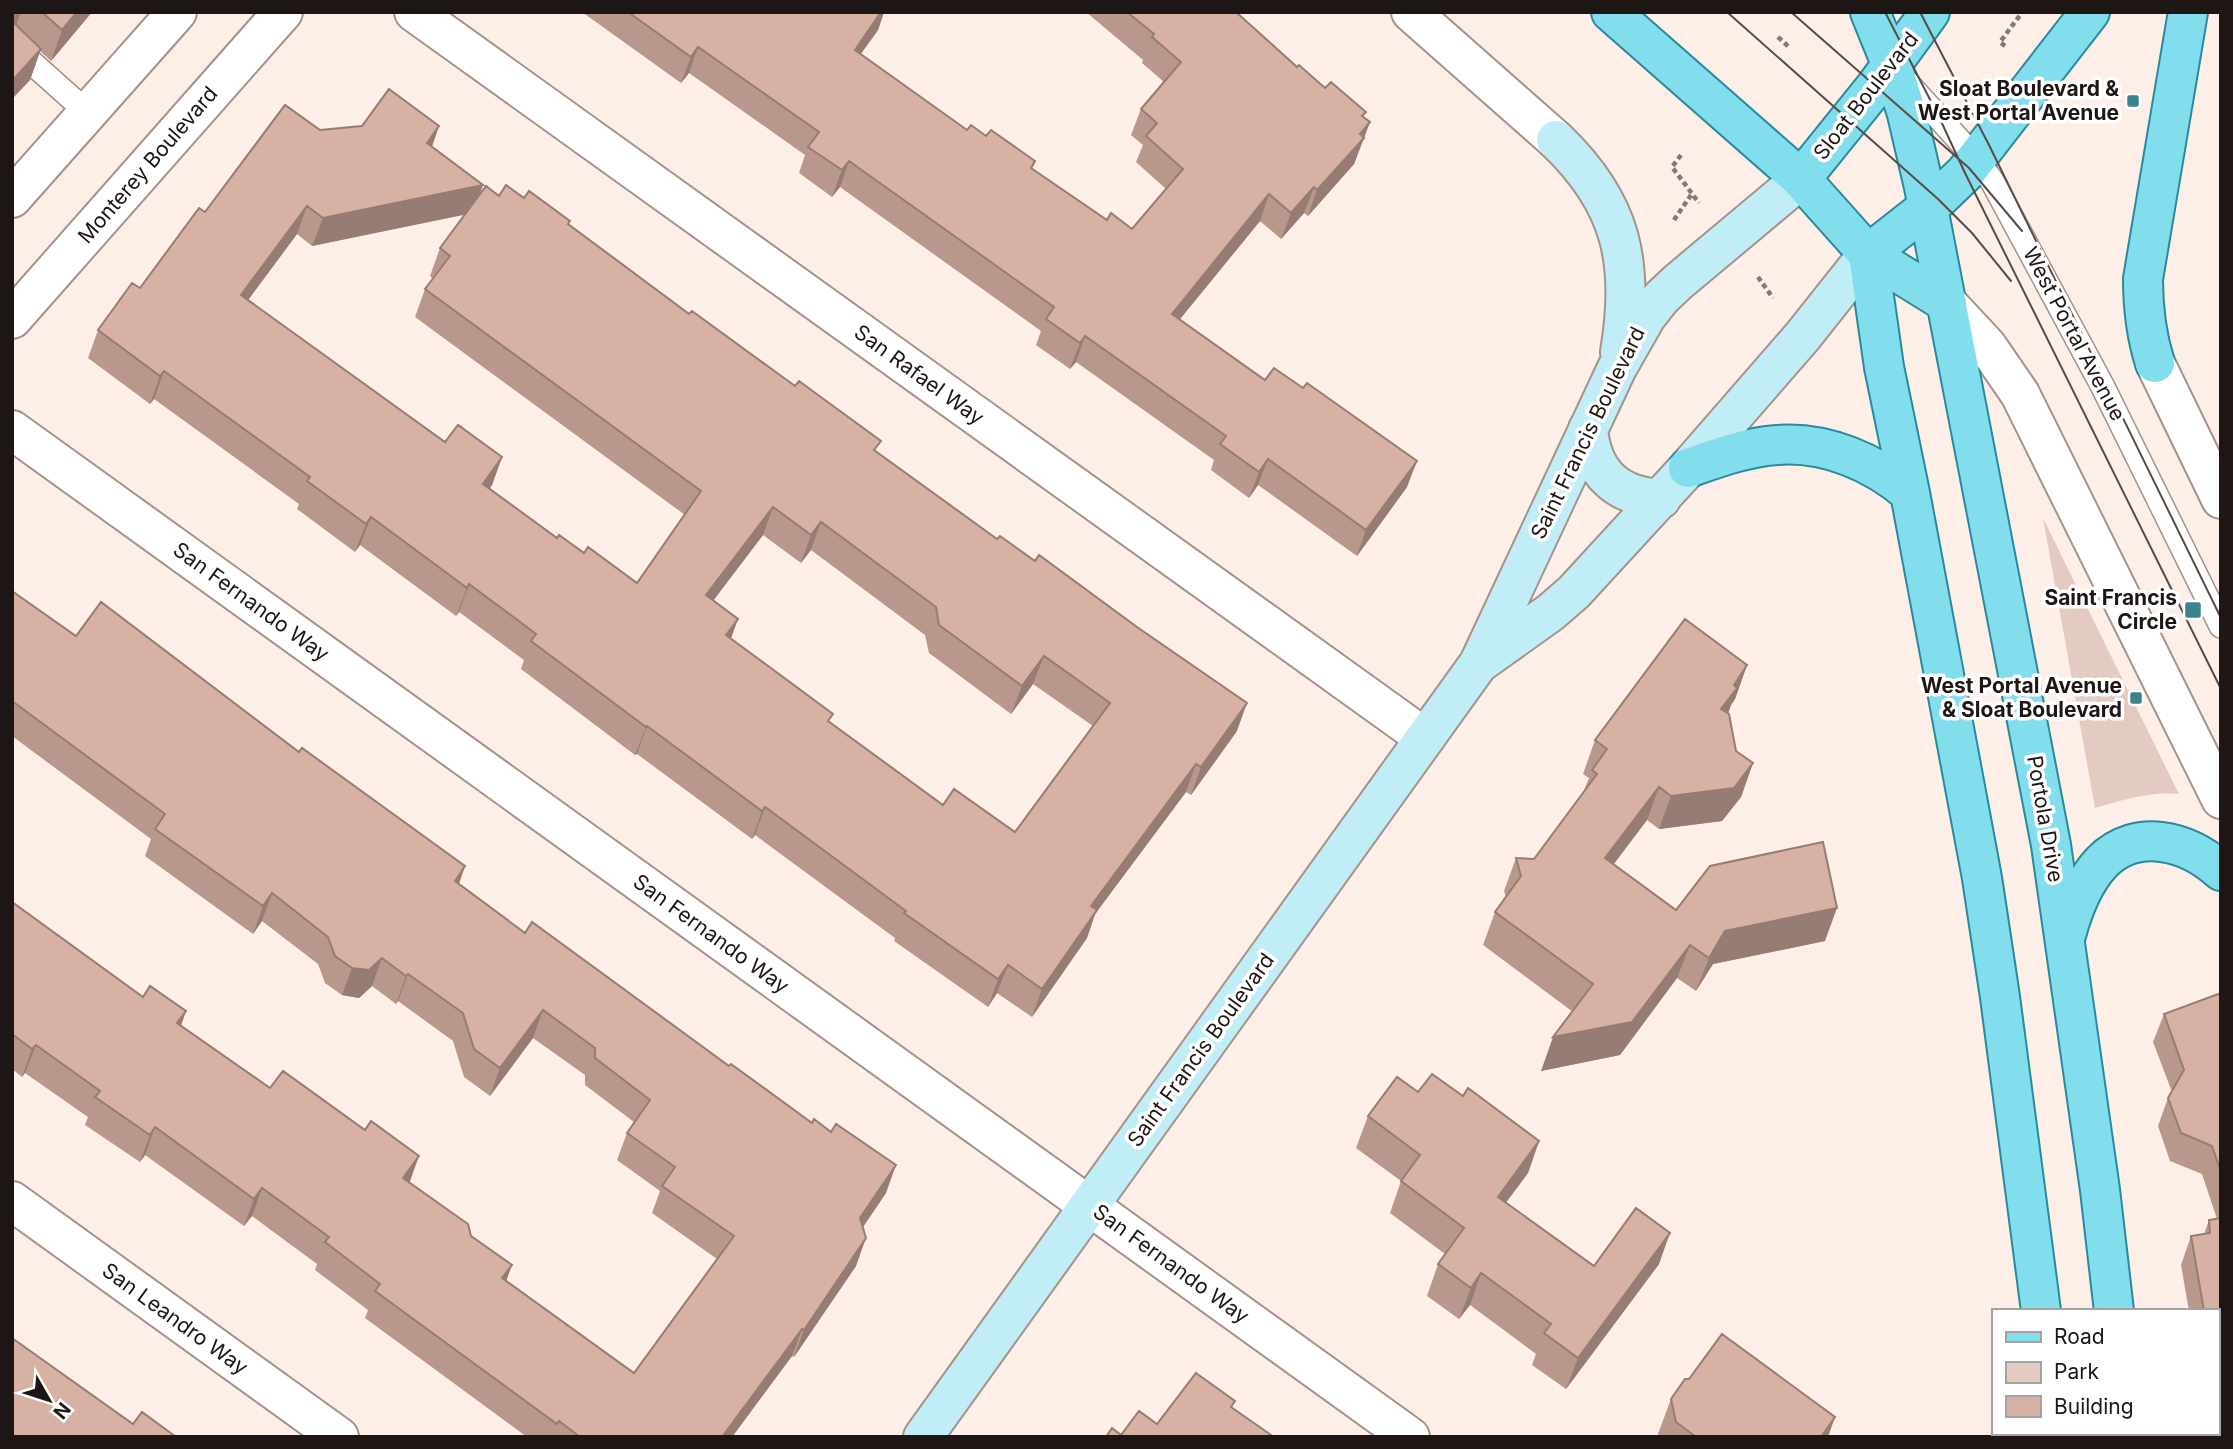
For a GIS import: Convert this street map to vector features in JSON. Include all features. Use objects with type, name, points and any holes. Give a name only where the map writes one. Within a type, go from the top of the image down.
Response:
[{"type":"main road","points":[[1612,12],[1801,179],[1868,254],[1947,303]]},
{"type":"main road","name":"Portola Drive","points":[[1870,12],[1892,65],[1907,114],[1928,208],[2051,845],[2114,1309]]},
{"type":"main road","name":"Sloat Boulevard","points":[[1801,179],[1892,65],[1930,12]]},
{"type":"main road","points":[[1868,254],[1928,208],[1977,160],[2090,12]]},
{"type":"main road","points":[[2155,363],[2143,310],[2143,279],[2188,12]]},
{"type":"main road","points":[[1556,140],[1578,161],[1594,182],[1609,207],[1617,230],[1625,278],[1622,338],[1617,368]]},
{"type":"main road","name":"Saint Francis Boulevard","points":[[923,1437],[1479,663],[1617,368],[1646,317],[1661,298],[1801,179]]},
{"type":"main road","name":"Saint Francis Boulevard","points":[[1479,663],[1574,592],[1688,468],[1801,337],[1868,254]]},
{"type":"main road","points":[[1868,254],[1884,367],[1910,493],[1987,913],[2041,1309]]},
{"type":"main road","points":[[1588,429],[1590,448],[1597,467],[1610,481],[1642,498],[1661,499]]},
{"type":"main road","points":[[1688,468],[1754,449],[1800,445],[1867,463],[1888,474],[1910,493]]},
{"type":"main road","points":[[2065,941],[2079,897],[2091,876],[2103,861],[2120,849],[2155,841],[2173,843],[2191,849],[2221,871]]},
{"type":"street","points":[[12,198],[177,12]]},
{"type":"street","name":"Monterey Boulevard","points":[[12,319],[283,12]]},
{"type":"street","name":"San Rafael Way","points":[[414,12],[1425,738]]},
{"type":"street","points":[[1411,12],[1556,140]]},
{"type":"street","points":[[1947,303],[1987,346],[2020,394],[2221,799]]},
{"type":"street","points":[[2155,363],[2221,499]]},
{"type":"street","name":"San Fernando Way","points":[[12,430],[1410,1437]]},
{"type":"street","name":"San Leandro Way","points":[[12,1201],[339,1437]]},
{"type":"lane","points":[[12,45],[88,113]]},
{"type":"lane","name":"West Portal Avenue","points":[[1892,65],[1977,160],[1992,181],[2103,387],[2221,626]]},
{"type":"path","points":[[1778,37],[1789,47]]},
{"type":"path","points":[[1681,155],[1672,167],[1691,195],[1707,210]]},
{"type":"path","points":[[1755,273],[1777,303]]},
{"type":"green space","points":[[2043,518],[2179,794],[2147,795],[2095,808]]},
{"type":"building","points":[[42,12],[77,12],[62,30]]},
{"type":"building","points":[[628,12],[881,12],[855,50],[967,130],[971,125],[986,136],[991,130],[1035,161],[1031,168],[1107,220],[1111,213],[1132,229],[1183,169],[1146,136],[1157,123],[1141,109],[1181,62],[1152,37],[1154,34],[1127,12],[1236,12],[1297,67],[1299,65],[1325,88],[1331,82],[1366,112],[1362,116],[1370,122],[1360,134],[1364,138],[1317,190],[1314,187],[1291,213],[1269,194],[1172,314],[1265,380],[1274,368],[1303,388],[1307,383],[1417,461],[1366,530],[1268,459],[1259,472],[1220,444],[1226,436],[1085,336],[1080,343],[1046,319],[1054,307],[849,161],[842,170],[808,147],[819,132],[698,47],[691,57]]},
{"type":"building","points":[[12,21],[41,49],[12,81]]},
{"type":"building","points":[[389,89],[439,126],[427,143],[483,185],[323,218],[307,206],[241,295],[445,442],[458,425],[502,457],[483,484],[557,538],[559,535],[584,553],[588,547],[637,583],[701,491],[425,289],[450,256],[440,248],[486,186],[499,196],[506,185],[524,198],[529,191],[570,221],[568,224],[689,314],[692,311],[795,386],[799,381],[881,441],[874,450],[997,539],[1000,536],[1035,561],[1039,555],[1247,703],[1201,767],[1196,764],[1091,906],[1097,910],[1042,989],[1008,965],[998,979],[904,913],[906,911],[765,807],[762,811],[646,727],[531,641],[536,634],[469,584],[467,588],[371,517],[366,524],[307,481],[310,477],[164,371],[160,376],[98,330],[132,283],[140,288],[199,208],[205,212],[285,105],[320,130],[362,126]],"holes":[[[773,507],[811,535],[821,522],[936,607],[939,625],[1022,686],[1044,656],[1110,703],[1015,832],[954,789],[943,805],[828,721],[833,714],[726,635],[738,619],[706,595]]]},
{"type":"building","points":[[12,591],[76,636],[101,602],[299,752],[302,748],[465,866],[455,881],[525,933],[532,922],[812,1123],[814,1119],[831,1132],[836,1124],[896,1165],[860,1218],[866,1238],[804,1330],[802,1329],[722,1437],[580,1437],[559,1421],[557,1424],[375,1291],[380,1284],[325,1242],[329,1237],[262,1188],[254,1199],[155,1127],[150,1135],[95,1097],[100,1091],[36,1045],[32,1049],[12,1034],[12,902],[143,997],[150,986],[186,1011],[177,1023],[270,1088],[283,1071],[365,1130],[371,1121],[419,1156],[403,1178],[468,1224],[471,1236],[512,1265],[502,1278],[634,1373],[734,1236],[662,1186],[675,1167],[627,1133],[650,1100],[595,1058],[595,1048],[543,1010],[500,1068],[474,1049],[463,1013],[408,974],[406,976],[382,958],[369,970],[352,968],[335,956],[328,937],[272,893],[263,906],[155,829],[165,814],[12,701]]},
{"type":"building","points":[[1685,619],[1747,665],[1734,685],[1737,688],[1721,709],[1729,714],[1736,751],[1753,763],[1734,788],[1671,796],[1659,787],[1605,858],[1676,910],[1710,866],[1823,842],[1837,908],[1725,931],[1709,958],[1690,945],[1632,1022],[1553,1037],[1593,984],[1495,912],[1521,876],[1516,858],[1534,859],[1597,774],[1592,770],[1607,749],[1595,740]]},
{"type":"building","points":[[2221,993],[2221,1172],[2212,1146],[2181,1133],[2168,1098],[2184,1070],[2164,1014]]},
{"type":"building","points":[[1432,1074],[1463,1096],[1468,1088],[1539,1141],[1498,1197],[1594,1266],[1636,1208],[1670,1233],[1578,1358],[1544,1333],[1551,1324],[1481,1273],[1471,1288],[1438,1264],[1464,1228],[1401,1181],[1420,1155],[1368,1116],[1397,1077],[1418,1092]]},
{"type":"building","points":[[2221,1218],[2221,1373],[2219,1309],[2204,1309],[2191,1236],[2210,1233],[2209,1220]]},
{"type":"building","points":[[1722,1334],[1835,1417],[1821,1437],[1696,1437],[1676,1422],[1671,1399]]},
{"type":"building","points":[[12,1338],[133,1424],[142,1412],[176,1437],[12,1437]]},
{"type":"building","points":[[1196,1373],[1235,1401],[1231,1407],[1274,1437],[1106,1437],[1112,1428],[1121,1435],[1139,1411],[1157,1424]]},
{"type":"tram line","points":[[1727,12],[1938,199],[1972,233],[2011,281]]},
{"type":"tram line","points":[[1791,12],[1969,168],[2022,231]]},
{"type":"tram line","points":[[1885,12],[2221,689]]},
{"type":"tram line","points":[[1920,12],[1989,145],[2221,618]]},
{"type":"place","name":"Sloat Boulevard & West Portal Avenue","points":[[2133,101]]},
{"type":"place","name":"Saint Francis Circle","points":[[2193,610]]},
{"type":"place","name":"West Portal Avenue & Sloat Boulevard","points":[[2136,698]]}]
